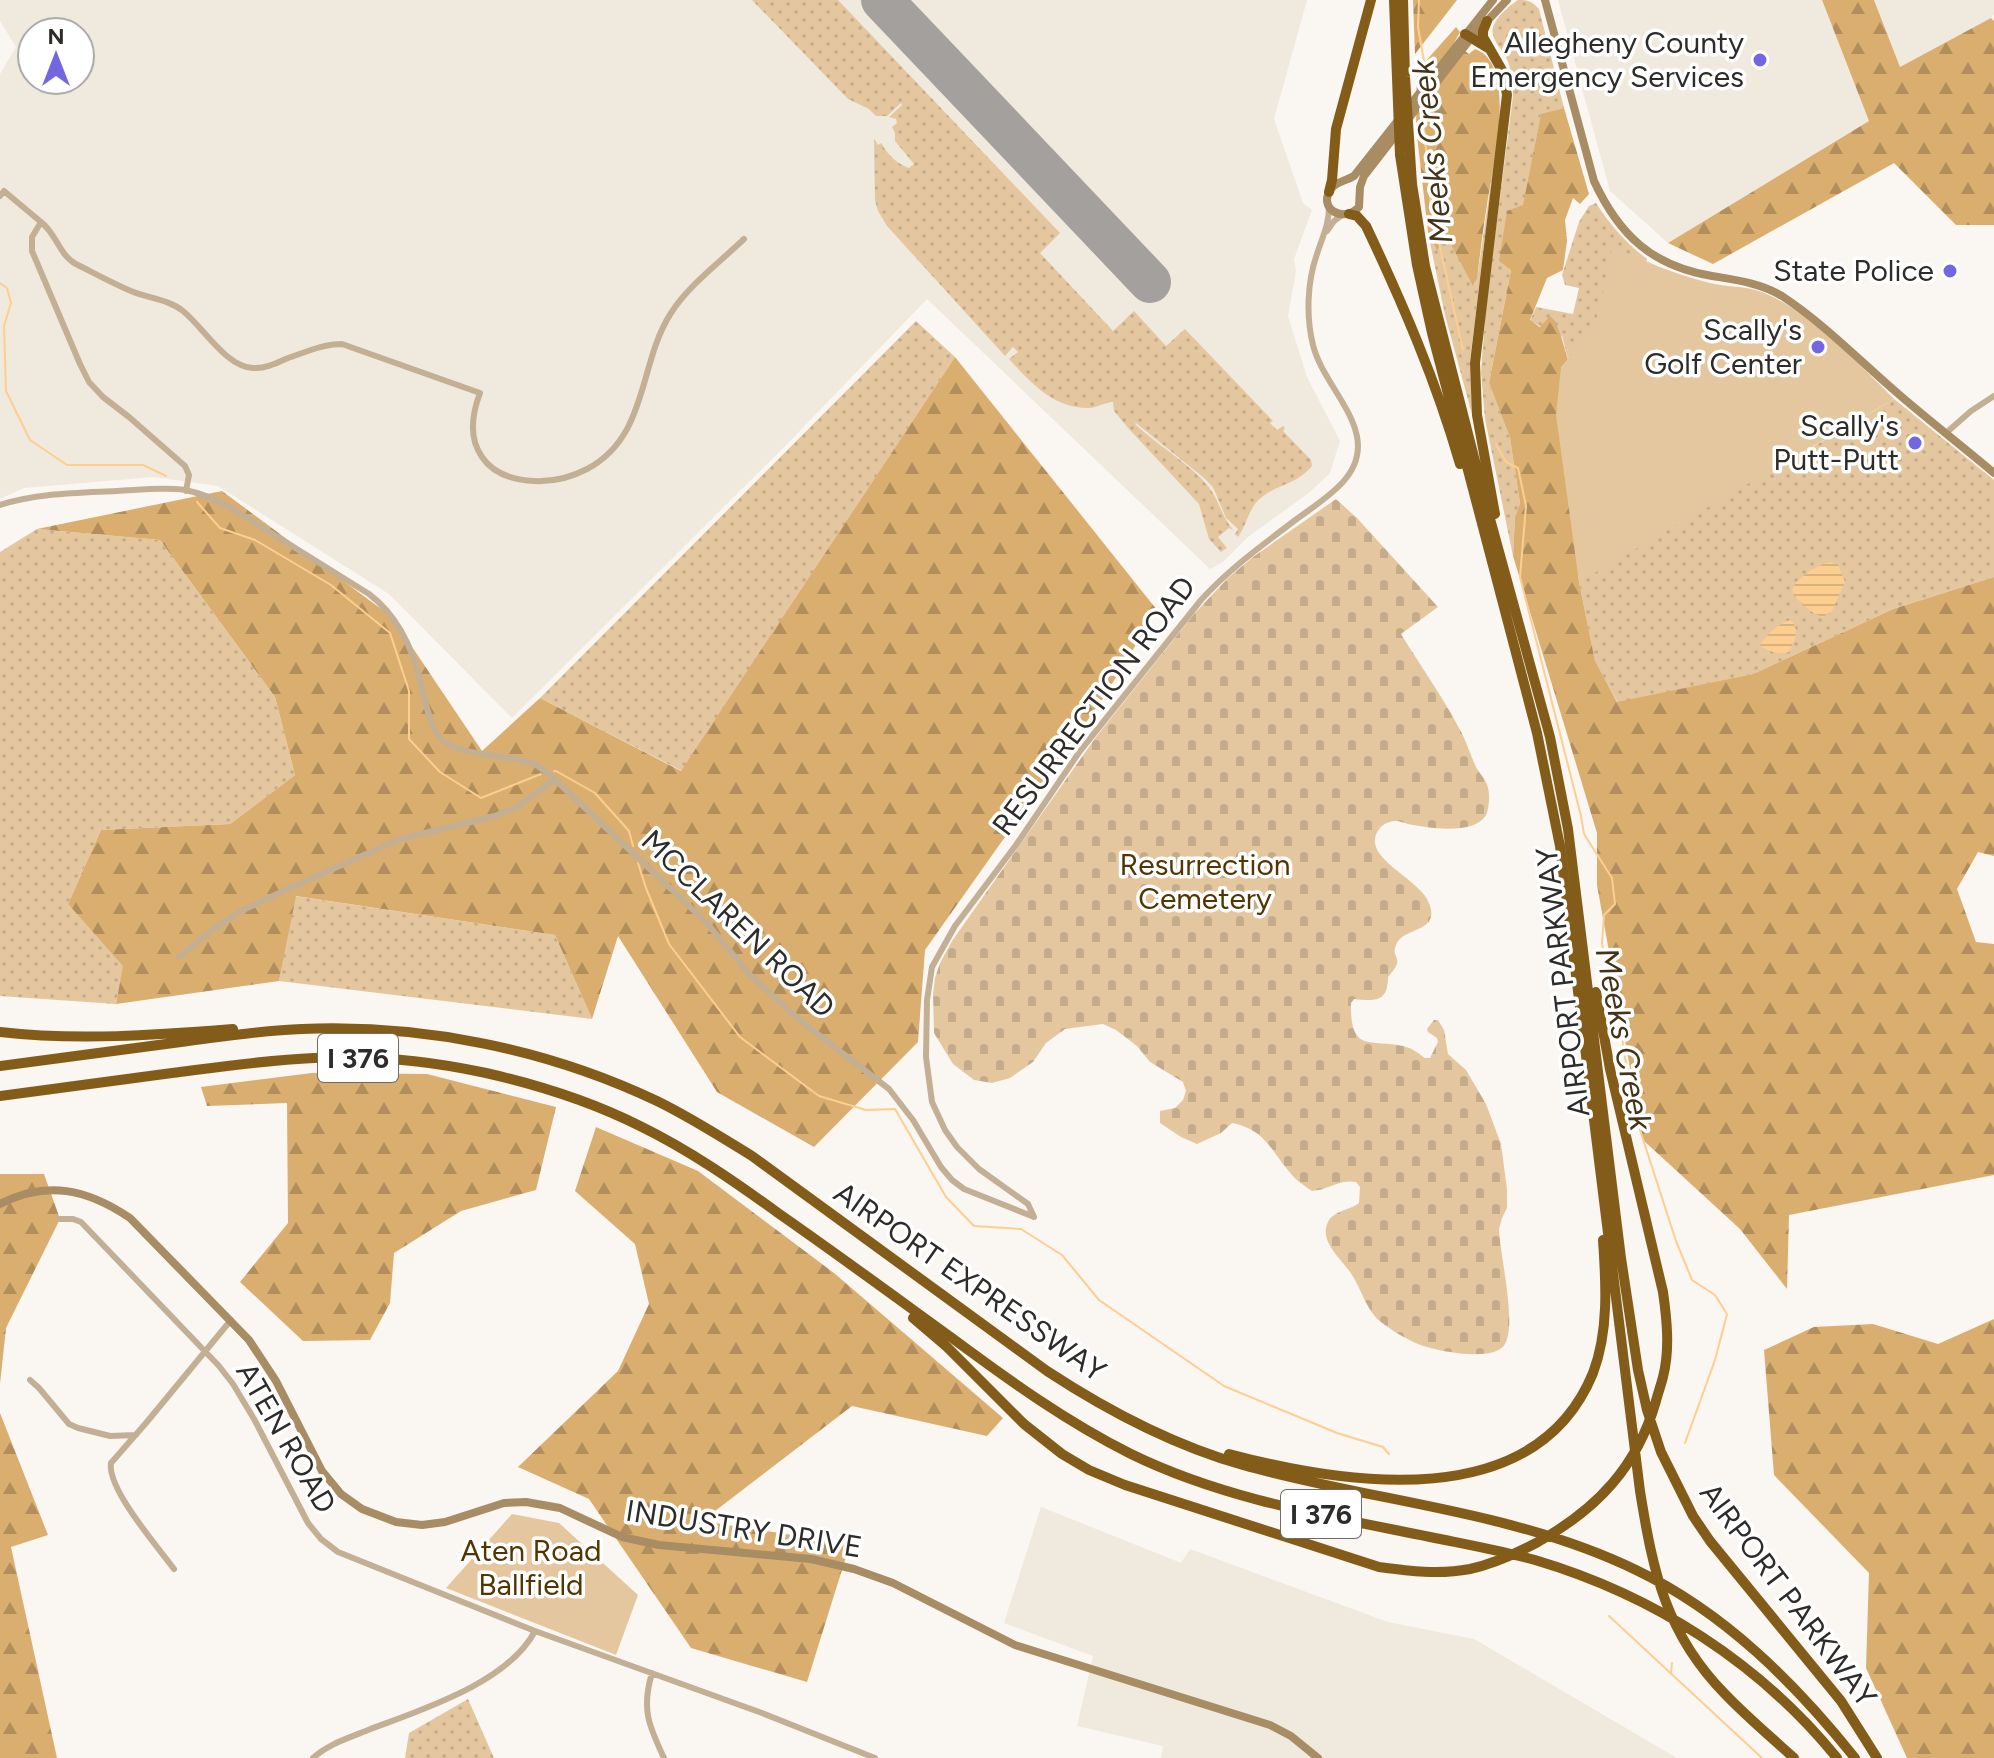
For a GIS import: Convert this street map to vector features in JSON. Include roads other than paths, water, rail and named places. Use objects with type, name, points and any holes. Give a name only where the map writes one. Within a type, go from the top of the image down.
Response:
[{"type":"highway","points":[[1329,192],[1340,113],[1371,0]]},
{"type":"highway","name":"AIRPORT PARKWAY","points":[[1394,0],[1400,155],[1417,265],[1546,770],[1560,846],[1649,1547],[1663,1597],[1691,1652],[1726,1695],[1794,1758]]},
{"type":"highway","name":"AIRPORT PARKWAY","points":[[1403,0],[1409,147],[1423,254],[1441,332],[1550,737],[1568,829],[1629,1314],[1647,1410],[1661,1452],[1681,1494],[1710,1541],[1826,1681],[1877,1758]]},
{"type":"highway","points":[[1487,21],[1482,34],[1503,72],[1507,103],[1477,335],[1474,387],[1513,602]]},
{"type":"highway","points":[[1468,36],[1488,48]]},
{"type":"highway","points":[[1346,215],[1357,216],[1366,226],[1435,384],[1529,702]]},
{"type":"highway","points":[[812,1236],[947,1347],[1024,1424],[1062,1454],[1089,1470],[1176,1502],[1379,1567],[1416,1572],[1448,1571],[1488,1564],[1525,1549],[1583,1513],[1607,1491],[1626,1467],[1652,1416],[1664,1375],[1667,1348],[1667,1319],[1610,1069],[1568,829]]},
{"type":"highway","points":[[0,1032],[85,1037],[135,1036],[321,1022],[438,1035]]},
{"type":"highway","name":"AIRPORT EXPRESSWAY","points":[[0,1066],[240,1034],[350,1028],[438,1035],[497,1046],[611,1081],[701,1124],[752,1156],[1047,1371],[1089,1398],[1160,1435],[1242,1465],[1540,1532],[1637,1571],[1684,1598],[1755,1650],[1790,1682],[1855,1758]]},
{"type":"highway","name":"AIRPORT EXPRESSWAY","points":[[0,1098],[316,1057],[436,1064],[559,1093],[642,1127],[700,1159],[812,1236],[1031,1396],[1085,1430],[1165,1469],[1236,1494],[1531,1559],[1629,1595],[1700,1635],[1739,1663],[1800,1716],[1837,1758]]},
{"type":"highway","points":[[1123,1416],[1190,1442],[1242,1457],[1334,1475],[1381,1479],[1470,1474],[1521,1455],[1543,1439],[1581,1397],[1594,1371],[1603,1329],[1603,1241],[1588,1098],[1588,1070]]},
{"type":"street","points":[[1373,156],[1361,182],[1359,207],[1346,215],[1336,213],[1329,207],[1329,192],[1335,184],[1354,176],[1373,156],[1460,47],[1493,0]]},
{"type":"street","points":[[1468,36],[1507,0]]},
{"type":"street","points":[[1545,0],[1594,181],[1605,206],[1625,233],[1649,253],[1690,273],[1760,285],[1780,295],[1994,473]]},
{"type":"street","points":[[2,194],[41,222],[68,259],[133,292],[177,306],[242,366],[264,367],[310,350],[342,344],[480,393],[472,431],[482,458],[505,476],[526,481],[560,480],[597,464],[610,453],[631,422],[661,332],[671,313],[691,289],[744,239]]},
{"type":"street","name":"RESURRECTION ROAD","points":[[1034,1217],[1028,1204],[979,1169],[957,1147],[932,1102],[926,1057],[927,1000],[932,967],[955,926],[1016,845],[1080,751],[1201,600],[1239,563],[1342,483],[1353,468],[1357,448],[1354,425],[1316,355],[1310,329],[1312,273],[1325,234],[1329,207]]},
{"type":"street","name":"RESURRECTION ROAD","points":[[1325,234],[1334,221],[1346,215]]},
{"type":"street","points":[[41,222],[32,237],[32,251],[84,373],[103,397],[185,466],[189,475],[186,491]]},
{"type":"street","points":[[1946,433],[1994,396]]},
{"type":"street","name":"MCCLAREN ROAD","points":[[0,505],[27,497],[55,494],[186,491],[209,497],[231,508],[369,594],[399,628],[411,651],[426,707],[439,737],[454,747],[534,764],[555,779],[705,921],[751,976],[807,1026],[889,1089],[952,1180],[964,1189],[1034,1217]]},
{"type":"street","points":[[179,957],[241,911],[400,839],[495,816],[519,806],[555,779]]},
{"type":"street","name":"INDUSTRY DRIVE","points":[[0,1204],[36,1190],[59,1190],[111,1205],[130,1218],[249,1340],[269,1369],[331,1484],[351,1502],[385,1520],[433,1524],[504,1503],[531,1502],[560,1508],[634,1541],[811,1559],[841,1565],[893,1583],[1015,1645],[1270,1725],[1291,1736],[1318,1758]]},
{"type":"street","name":"ATEN ROAD","points":[[60,1219],[81,1222],[233,1384],[302,1513],[321,1539],[338,1552],[535,1631],[762,1713],[875,1758]]},
{"type":"street","points":[[174,1569],[129,1509],[110,1470],[111,1463],[231,1320]]},
{"type":"street","points":[[30,1380],[69,1424],[110,1436],[136,1435]]},
{"type":"street","points":[[313,1758],[335,1743],[465,1691],[523,1651],[535,1631]]},
{"type":"street","points":[[652,1673],[646,1695],[646,1713],[664,1758]]},
{"type":"waterway","name":"Meeks Creek","points":[[1419,0],[1418,27],[1427,78]]},
{"type":"waterway","name":"Meeks Creek","points":[[1431,96],[1433,105],[1424,127],[1431,207],[1463,350]]},
{"type":"waterway","points":[[0,283],[7,288],[11,303],[4,326],[6,391],[30,440],[67,465],[143,465],[166,476]]},
{"type":"waterway","name":"Meeks Creek","points":[[1496,444],[1506,462],[1518,468],[1526,506],[1520,577],[1584,834],[1612,878],[1615,904],[1604,915],[1602,943],[1610,991],[1623,1019],[1623,1048],[1640,1130],[1692,1280],[1715,1295],[1727,1314],[1715,1360],[1685,1443]]},
{"type":"waterway","points":[[197,502],[220,528],[255,540],[331,585],[390,633],[409,691],[409,739],[440,772],[481,798],[541,774]]},
{"type":"waterway","points":[[554,771],[595,793],[629,831],[633,846]]},
{"type":"waterway","points":[[638,863],[669,944],[740,1037],[819,1096],[866,1110],[895,1109],[946,1197],[974,1226],[1021,1229],[1062,1255],[1099,1300],[1224,1386],[1337,1433],[1383,1447],[1389,1454]]},
{"type":"waterway","points":[[1609,1616],[1762,1758]]},
{"type":"waterway","name":"Meeks Creek","points":[[1671,1673],[1672,1663]]},
{"type":"place","name":"Allegheny County Emergency Services","points":[[1760,60]]},
{"type":"place","name":"State Police","points":[[1950,271]]},
{"type":"place","name":"Scally's Golf Center","points":[[1818,347]]},
{"type":"place","name":"Scally's Putt-Putt","points":[[1915,443]]},
{"type":"park label","name":"Resurrection Cemetery","points":[[1205,882]]},
{"type":"park label","name":"Aten Road Ballfield","points":[[531,1568]]}]
